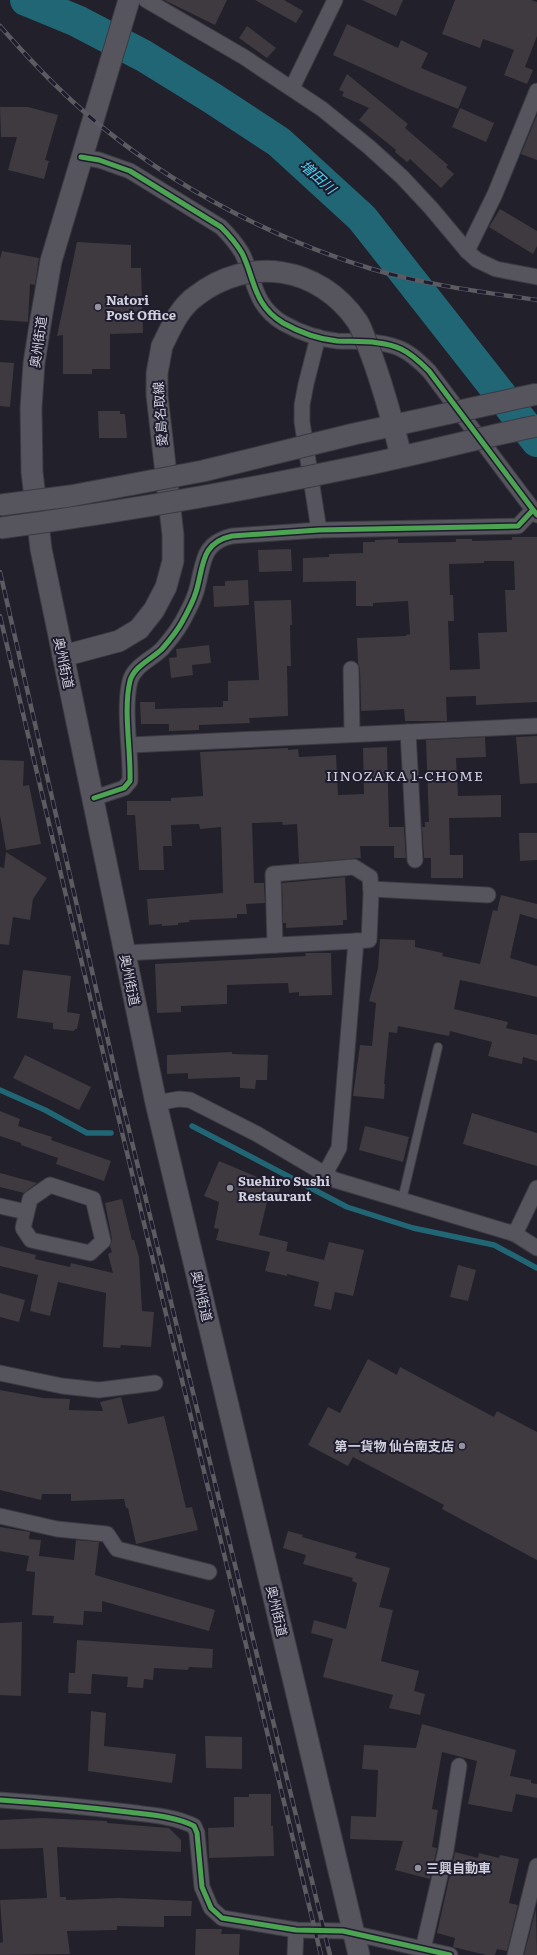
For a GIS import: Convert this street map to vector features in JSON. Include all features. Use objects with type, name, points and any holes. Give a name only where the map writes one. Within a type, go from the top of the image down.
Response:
[{"type":"main road","name":"奥州街道","points":[[135,0],[81,157],[51,261],[34,363],[31,408],[32,472],[41,549],[94,798],[124,953],[156,1103],[360,1955]]},
{"type":"main road","name":"愛島名取線","points":[[63,656],[119,641],[139,629],[154,610],[166,587],[173,561],[173,535],[157,395],[157,373],[162,346],[177,316],[195,296],[219,281],[246,273],[268,271],[292,273],[318,283],[337,297],[358,323],[374,362],[394,425],[401,456]]},
{"type":"main road","points":[[0,505],[70,496],[203,471],[394,425],[537,394]]},
{"type":"main road","points":[[0,528],[75,518],[280,482],[537,426]]},
{"type":"street","points":[[135,0],[244,57],[292,88],[340,123],[402,177],[431,208],[467,251],[477,260],[496,269],[537,278]]},
{"type":"street","points":[[292,88],[335,0]]},
{"type":"street","points":[[467,251],[497,189],[537,92]]},
{"type":"street","points":[[81,157],[99,160],[130,171],[221,227],[231,237],[242,254],[257,297],[281,322],[318,337],[379,343],[400,349],[416,359],[429,372],[535,513],[518,526],[319,530],[220,538],[209,548],[204,558],[196,593],[181,624],[162,649],[141,665],[131,679],[127,699],[130,744],[130,781],[124,788],[94,798]]},
{"type":"street","points":[[318,337],[302,405],[302,422],[319,530]]},
{"type":"street","points":[[350,669],[352,734]]},
{"type":"street","points":[[130,744],[537,726]]},
{"type":"street","points":[[408,732],[415,860]]},
{"type":"street","points":[[124,953],[356,941],[368,940],[371,889],[370,877],[354,867],[273,874],[275,945]]},
{"type":"street","points":[[371,889],[488,895]]},
{"type":"street","points":[[325,1174],[339,1148],[356,941]]},
{"type":"street","points":[[156,1103],[179,1099],[190,1100],[257,1134],[335,1180],[515,1234],[537,1248]]},
{"type":"street","points":[[50,1186],[93,1198],[104,1242],[90,1253],[31,1240],[22,1228],[26,1212],[30,1198],[50,1186]]},
{"type":"street","points":[[515,1234],[537,1188]]},
{"type":"street","points":[[0,1206],[26,1212]]},
{"type":"street","points":[[0,1373],[62,1386],[99,1390],[155,1383]]},
{"type":"street","points":[[0,1516],[57,1529],[106,1534],[117,1549],[209,1572]]},
{"type":"street","points":[[423,1949],[446,1850],[459,1766]]},
{"type":"street","points":[[0,1800],[60,1804],[158,1816],[185,1821],[196,1828],[202,1887],[208,1903],[216,1914],[222,1918],[296,1930],[354,1933],[450,1955]]},
{"type":"street","points":[[514,1955],[537,1866]]},
{"type":"street","points":[[295,1955],[296,1930]]},
{"type":"lane","points":[[402,1200],[438,1047]]},
{"type":"building","points":[[164,0],[227,0],[215,25]]},
{"type":"building","points":[[255,0],[284,0],[303,11],[296,23]]},
{"type":"building","points":[[362,0],[403,0],[396,16]]},
{"type":"building","points":[[455,0],[531,0],[537,2],[537,36],[525,67],[533,70],[527,84],[504,75],[514,50],[483,39],[480,48],[442,34]]},
{"type":"building","points":[[347,24],[398,48],[401,40],[428,53],[421,68],[467,87],[458,109],[333,55]]},
{"type":"building","points":[[247,26],[276,48],[267,58],[239,38]]},
{"type":"building","points":[[347,74],[408,124],[405,128],[448,165],[446,167],[454,174],[441,188],[410,159],[407,162],[395,152],[396,150],[359,120],[369,108],[342,96],[344,92],[339,90]]},
{"type":"building","points":[[0,107],[28,107],[58,115],[45,160],[49,161],[44,179],[8,170],[17,137],[1,137]]},
{"type":"building","points":[[460,108],[494,123],[486,142],[452,127]]},
{"type":"building","points":[[537,115],[537,160],[521,154]]},
{"type":"building","points":[[500,209],[537,231],[537,246],[533,254],[489,227]]},
{"type":"building","points":[[77,242],[131,245],[131,268],[141,268],[143,333],[110,334],[110,369],[92,369],[92,374],[63,374],[63,335],[57,336]]},
{"type":"building","points":[[2,251],[39,258],[35,285],[30,284],[28,322],[0,320],[0,259]]},
{"type":"building","points":[[0,362],[14,363],[10,407],[0,406]]},
{"type":"building","points":[[98,411],[120,411],[120,414],[125,414],[127,438],[99,438]]},
{"type":"building","points":[[512,537],[537,537],[537,702],[476,705],[476,696],[446,697],[447,721],[405,721],[404,709],[361,711],[360,669],[358,663],[357,638],[406,636],[410,634],[408,601],[373,603],[373,606],[356,606],[356,581],[303,582],[303,558],[329,557],[329,554],[363,553],[363,542],[375,542],[375,540],[398,539],[398,543],[456,542],[456,539],[472,539],[472,541],[512,540]],"holes":[[[484,561],[514,561],[515,590],[505,590],[507,632],[478,633],[480,669],[450,670],[448,621],[454,621],[453,595],[450,595],[449,564],[484,563]]]},
{"type":"building","points":[[291,549],[292,571],[259,572],[258,550]]},
{"type":"building","points":[[248,580],[249,605],[214,607],[213,586],[225,586],[225,581]]},
{"type":"building","points":[[291,600],[291,666],[287,666],[288,716],[249,718],[250,723],[199,725],[199,730],[169,731],[169,724],[141,724],[140,702],[155,702],[155,709],[223,707],[223,701],[228,701],[228,681],[259,680],[254,601]]},
{"type":"building","points":[[209,645],[211,663],[192,665],[193,675],[171,678],[169,658],[177,657],[176,649]]},
{"type":"building","points":[[537,736],[537,783],[520,784],[516,737]]},
{"type":"building","points":[[485,737],[486,757],[456,758],[458,796],[501,795],[501,817],[449,818],[450,855],[463,855],[463,878],[431,878],[431,858],[424,858],[422,827],[425,827],[425,822],[429,822],[426,740]]},
{"type":"building","points":[[387,747],[389,827],[404,827],[406,858],[394,858],[394,846],[360,846],[361,858],[299,863],[297,824],[283,825],[282,822],[252,823],[254,883],[264,883],[265,903],[246,904],[247,914],[237,914],[237,918],[189,920],[190,922],[178,923],[178,925],[149,925],[147,899],[223,893],[221,827],[200,829],[199,824],[171,825],[172,846],[163,846],[164,870],[139,870],[135,815],[127,815],[127,801],[171,801],[171,798],[203,796],[200,752],[288,748],[288,750],[298,749],[299,757],[336,755],[338,795],[364,794],[363,748]]},
{"type":"building","points":[[0,760],[24,761],[23,786],[29,785],[41,844],[6,850],[0,815]]},
{"type":"building","points":[[519,833],[537,833],[537,860],[520,861]]},
{"type":"building","points":[[6,852],[47,878],[33,899],[30,920],[13,917],[9,945],[0,944],[0,867],[4,868]]},
{"type":"building","points":[[345,877],[347,920],[343,920],[343,925],[286,928],[286,923],[283,923],[282,883]]},
{"type":"building","points":[[501,895],[537,904],[537,919],[520,914],[510,958],[537,966],[537,997],[460,980],[454,1009],[508,1022],[506,1028],[537,1035],[537,1061],[523,1057],[522,1064],[488,1056],[492,1042],[450,1031],[449,1036],[398,1026],[397,1033],[389,1032],[384,1099],[353,1096],[360,1045],[372,1046],[376,1003],[369,1001],[378,968],[380,939],[415,940],[415,947],[443,953],[442,956],[480,964],[493,910],[497,911]]},
{"type":"building","points":[[305,953],[331,953],[332,995],[299,996],[299,992],[289,993],[288,983],[227,985],[227,1004],[181,1006],[181,1012],[157,1013],[155,964],[306,956]]},
{"type":"building","points":[[23,970],[71,976],[67,1012],[80,1014],[77,1029],[74,1031],[53,1029],[53,1023],[17,1018]]},
{"type":"building","points":[[232,1052],[232,1054],[268,1055],[267,1080],[256,1080],[255,1089],[240,1088],[240,1077],[188,1079],[188,1073],[167,1074],[167,1055]]},
{"type":"building","points":[[25,1055],[91,1087],[79,1110],[13,1078]]},
{"type":"building","points":[[0,1111],[20,1119],[18,1126],[52,1137],[51,1140],[111,1161],[104,1181],[56,1164],[58,1158],[0,1136]]},
{"type":"building","points":[[472,1113],[537,1133],[537,1166],[463,1144]]},
{"type":"building","points":[[365,1126],[409,1137],[403,1162],[359,1150]]},
{"type":"building","points":[[219,1161],[281,1187],[275,1201],[268,1198],[259,1235],[288,1242],[286,1251],[324,1260],[329,1242],[364,1250],[353,1296],[335,1292],[331,1310],[314,1306],[319,1282],[287,1274],[287,1276],[265,1271],[270,1252],[216,1240],[219,1229],[214,1228],[219,1202],[204,1196]]},
{"type":"building","points":[[0,1173],[37,1183],[24,1193],[0,1187]]},
{"type":"building","points":[[122,1199],[132,1240],[134,1240],[139,1257],[142,1311],[154,1312],[151,1347],[121,1345],[120,1348],[103,1347],[106,1293],[58,1282],[50,1316],[30,1311],[38,1275],[0,1266],[0,1246],[36,1255],[35,1259],[70,1267],[71,1263],[113,1273],[108,1254],[112,1252],[110,1246],[112,1239],[105,1203]]},
{"type":"building","points":[[458,1265],[476,1270],[468,1301],[450,1297]]},
{"type":"building","points":[[0,1293],[25,1300],[19,1322],[0,1317]]},
{"type":"building","points":[[368,1359],[397,1375],[400,1367],[494,1417],[497,1411],[537,1432],[537,1560],[442,1509],[444,1505],[353,1457],[348,1466],[308,1445],[328,1407],[340,1413]]},
{"type":"building","points":[[0,1390],[43,1398],[70,1399],[69,1410],[103,1411],[100,1402],[121,1397],[128,1424],[164,1416],[186,1508],[192,1507],[198,1530],[136,1544],[128,1508],[126,1508],[124,1499],[71,1501],[71,1494],[42,1494],[41,1500],[0,1490]]},
{"type":"building","points":[[0,1527],[30,1532],[29,1539],[41,1540],[39,1556],[74,1560],[76,1540],[99,1542],[95,1575],[215,1610],[209,1631],[102,1601],[102,1612],[84,1611],[83,1625],[53,1623],[54,1616],[32,1615],[35,1572],[26,1571],[29,1556],[0,1551]]},
{"type":"building","points":[[288,1531],[303,1535],[302,1537],[357,1553],[355,1558],[390,1568],[379,1607],[393,1610],[381,1661],[419,1671],[414,1691],[425,1694],[420,1715],[389,1708],[393,1695],[323,1677],[333,1639],[311,1633],[314,1620],[346,1629],[357,1583],[352,1581],[353,1578],[303,1564],[306,1555],[283,1548]]},
{"type":"building","points":[[22,1622],[21,1696],[0,1695],[0,1623]]},
{"type":"building","points":[[77,1640],[213,1649],[212,1668],[189,1667],[188,1670],[154,1668],[153,1680],[144,1679],[143,1688],[127,1687],[128,1677],[92,1674],[91,1694],[68,1693],[69,1673],[75,1673]]},
{"type":"building","points":[[91,1711],[106,1713],[104,1746],[176,1754],[172,1783],[88,1771]]},
{"type":"building","points":[[422,1724],[516,1750],[510,1776],[531,1780],[531,1783],[537,1784],[537,1798],[516,1794],[512,1812],[468,1804],[477,1761],[442,1752],[432,1809],[438,1810],[432,1847],[437,1848],[430,1879],[395,1870],[403,1841],[350,1839],[351,1816],[376,1817],[378,1770],[362,1769],[364,1745],[416,1748]]},
{"type":"building","points":[[205,1736],[242,1737],[242,1769],[206,1768]]},
{"type":"building","points":[[249,1794],[271,1794],[271,1826],[273,1826],[274,1856],[209,1858],[208,1828],[234,1827],[234,1797],[249,1797]]},
{"type":"building","points":[[41,1818],[107,1821],[107,1823],[169,1828],[181,1840],[181,1852],[57,1847],[60,1897],[66,1897],[66,1900],[119,1898],[192,1901],[191,1916],[164,1916],[164,1927],[117,1926],[117,1930],[67,1931],[70,1954],[0,1955],[0,1943],[3,1942],[0,1900],[47,1898],[43,1848],[0,1849],[0,1820]]},
{"type":"building","points":[[455,1852],[478,1858],[479,1853],[499,1858],[500,1855],[519,1859],[509,1903],[518,1905],[507,1951],[497,1949],[495,1955],[486,1955],[453,1947],[455,1938],[437,1933]]},
{"type":"building","points":[[536,1909],[537,1955],[524,1955]]},
{"type":"building","points":[[196,1929],[222,1929],[221,1934],[240,1934],[239,1955],[195,1955]]},
{"type":"waterway","name":"増田川","points":[[26,0],[77,21],[144,56],[279,142],[362,218],[537,441]]},
{"type":"waterway","points":[[0,1090],[45,1110],[87,1133],[111,1133]]},
{"type":"waterway","points":[[192,1126],[347,1207],[413,1228],[494,1245],[537,1268]]},
{"type":"railway","points":[[0,26],[52,82],[103,128],[174,179],[251,221],[291,240],[392,275],[433,284],[537,300]]},
{"type":"railway","points":[[0,572],[121,1097],[330,1955]]},
{"type":"railway","points":[[0,616],[114,1099],[321,1955]]},
{"type":"cycle path","points":[[81,157],[99,160],[130,171],[221,227],[242,253],[260,300],[273,316],[283,323],[302,332],[323,339],[386,344],[401,349],[413,356],[429,371],[537,515]]},
{"type":"cycle path","points":[[94,798],[124,788],[130,781],[127,717],[130,681],[135,671],[162,649],[180,625],[195,596],[205,557],[214,544],[222,539],[232,536],[319,530],[518,526],[533,510]]},
{"type":"cycle path","points":[[0,1800],[153,1815],[178,1820],[194,1826],[197,1833],[202,1887],[211,1908],[222,1918],[296,1930],[343,1931],[450,1955]]},
{"type":"place","name":"Natori Post Office","points":[[98,307]]},
{"type":"place","name":"Suehiro Sushi Restaurant","points":[[230,1188]]},
{"type":"place","name":"第一貨物 仙台南支店","points":[[462,1446]]},
{"type":"place","name":"三興自動車","points":[[418,1868]]},
{"type":"district","name":"IINOZAKA 1-CHOME","points":[[405,776]]}]
